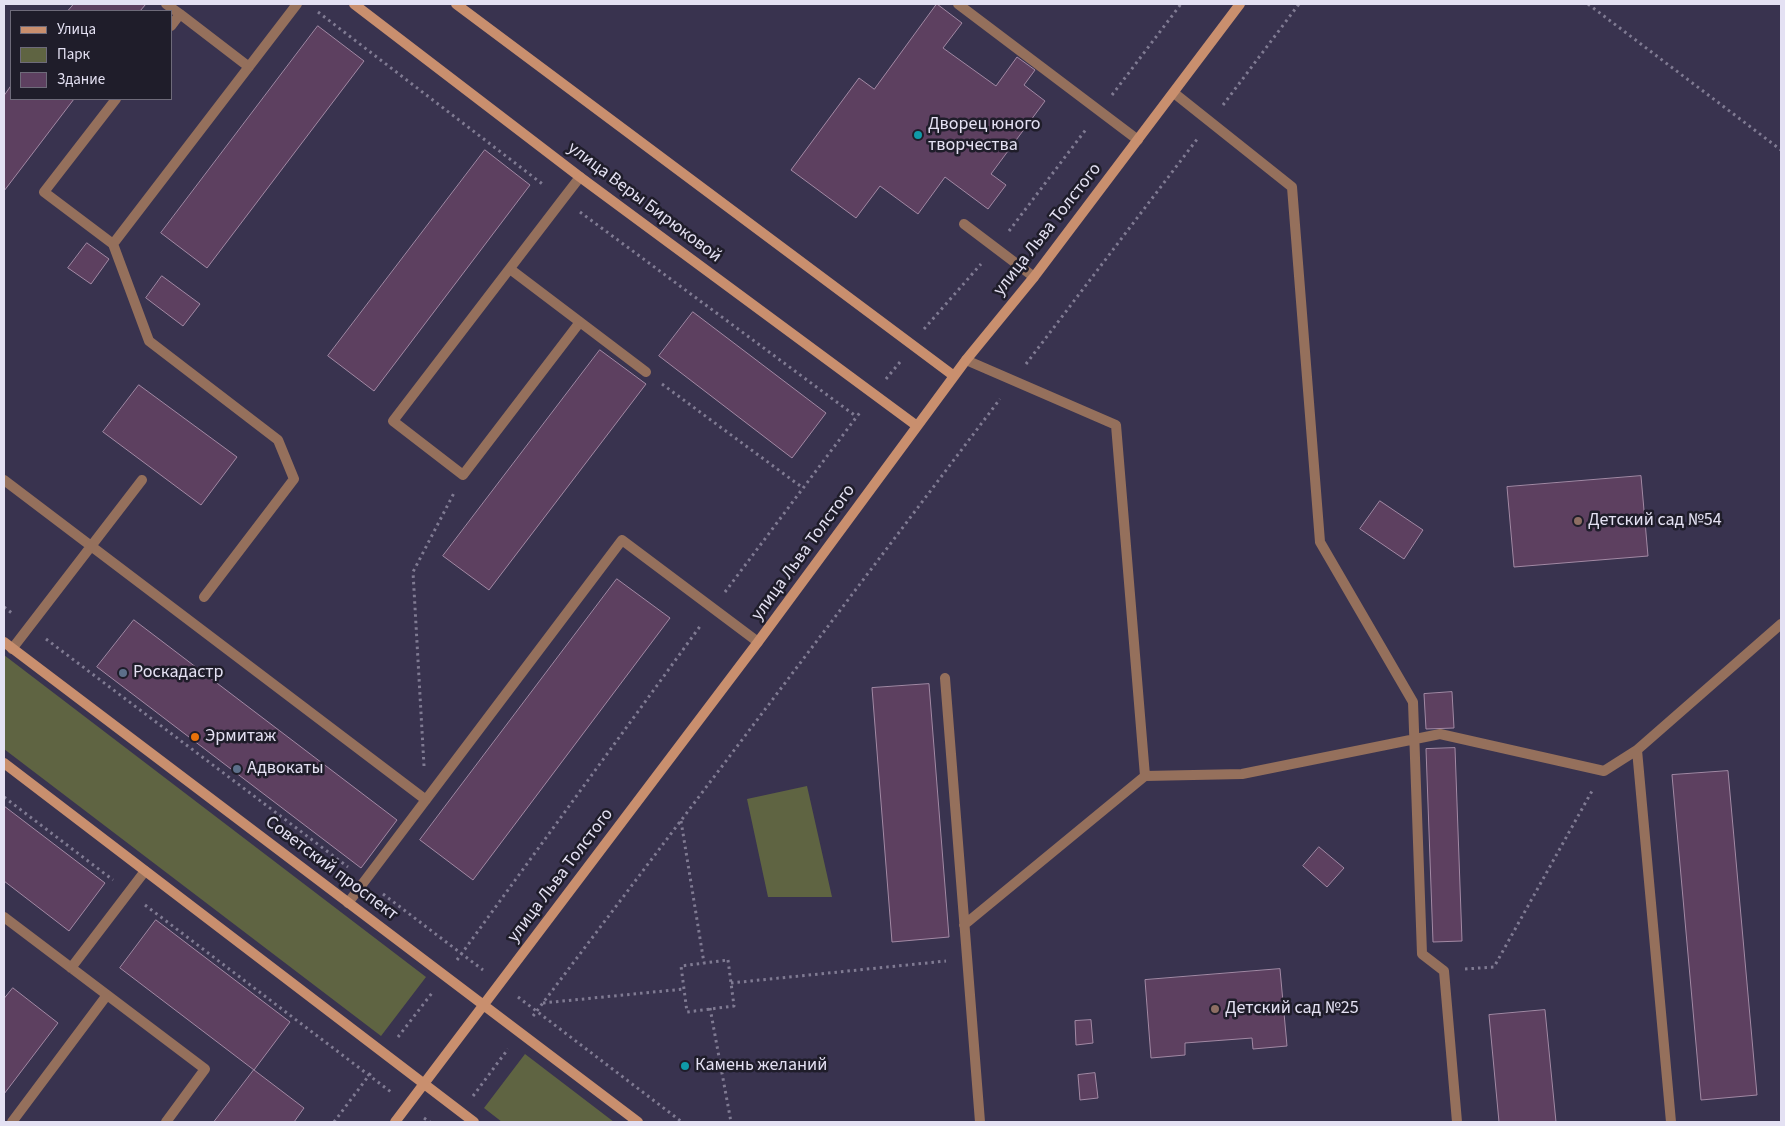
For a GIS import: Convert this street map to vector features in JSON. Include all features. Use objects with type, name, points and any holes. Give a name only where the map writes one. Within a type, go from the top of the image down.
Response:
[{"type":"street","name":"улица Веры Бирюковой","points":[[354,4],[580,177],[916,426]]},
{"type":"street","points":[[456,4],[954,376]]},
{"type":"street","name":"улица Льва Толстого","points":[[395,1122],[758,642],[916,426],[966,360],[1034,277],[1240,4]]},
{"type":"street","name":"Советский проспект","points":[[4,642],[638,1122]]},
{"type":"street","points":[[4,763],[474,1122]]},
{"type":"lane","points":[[166,4],[249,67]]},
{"type":"lane","points":[[113,244],[297,4]]},
{"type":"lane","points":[[958,4],[1138,140]]},
{"type":"lane","points":[[172,25],[180,14]]},
{"type":"lane","points":[[1174,92],[1292,187],[1320,542],[1413,702],[1422,954],[1444,971],[1457,1122]]},
{"type":"lane","points":[[115,100],[44,192],[113,244],[149,341],[278,440],[294,479],[204,597]]},
{"type":"lane","points":[[580,177],[394,421],[463,475],[580,322]]},
{"type":"lane","points":[[964,224],[1034,277]]},
{"type":"lane","points":[[510,269],[646,372]]},
{"type":"lane","points":[[966,360],[1116,425],[1145,776]]},
{"type":"lane","points":[[4,480],[426,800]]},
{"type":"lane","points":[[12,649],[142,480]]},
{"type":"lane","points":[[348,903],[622,540],[758,642]]},
{"type":"lane","points":[[964,926],[1145,776],[1242,774],[1440,734],[1604,771],[1637,750],[1781,624]]},
{"type":"lane","points":[[945,678],[980,1122]]},
{"type":"lane","points":[[1637,750],[1671,1122]]},
{"type":"lane","points":[[71,968],[145,871]]},
{"type":"lane","points":[[4,917],[206,1069],[166,1122]]},
{"type":"lane","points":[[12,1122],[107,995]]},
{"type":"path","points":[[334,1122],[462,953],[802,488],[927,325],[996,248],[1181,4]]},
{"type":"path","points":[[461,1112],[1299,4]]},
{"type":"path","points":[[1588,4],[1781,150]]},
{"type":"path","points":[[646,372],[802,488]]},
{"type":"path","points":[[426,800],[413,572],[463,475]]},
{"type":"path","points":[[4,607],[462,953],[682,1122]]},
{"type":"path","points":[[1444,971],[1494,967],[1604,771]]},
{"type":"path","points":[[4,798],[430,1122]]},
{"type":"path","points":[[681,821],[704,963]]},
{"type":"path","points":[[731,983],[967,959]]},
{"type":"path","points":[[728,960],[731,983],[734,1006],[687,1012],[681,966],[728,960]]},
{"type":"path","points":[[543,1003],[684,989]]},
{"type":"path","points":[[710,1008],[731,1122]]},
{"type":"green space","points":[[4,655],[426,977],[381,1036],[4,749]]},
{"type":"green space","points":[[807,786],[832,897],[768,897],[747,799]]},
{"type":"green space","points":[[525,1054],[614,1122],[502,1122],[484,1108]]},
{"type":"building","points":[[74,4],[146,4],[141,10],[69,10]]},
{"type":"building","name":"Дворец юного творчества","points":[[937,4],[962,23],[943,48],[996,86],[1017,57],[1035,70],[1024,85],[1045,101],[991,174],[1006,185],[988,209],[945,177],[918,214],[880,186],[856,218],[791,170],[859,78],[874,89]]},
{"type":"building","points":[[318,26],[364,61],[207,268],[161,233]]},
{"type":"building","points":[[10,87],[10,100],[73,100],[4,191],[4,96]]},
{"type":"building","points":[[485,150],[530,185],[374,391],[328,356]]},
{"type":"building","points":[[87,243],[109,259],[91,284],[68,268]]},
{"type":"building","points":[[162,276],[200,304],[183,326],[146,298]]},
{"type":"building","points":[[693,312],[826,413],[792,458],[659,356]]},
{"type":"building","points":[[600,350],[646,384],[489,590],[443,556]]},
{"type":"building","points":[[139,385],[237,457],[201,505],[103,432]]},
{"type":"building","name":"Детский сад №54","points":[[1641,476],[1648,556],[1514,567],[1507,487]]},
{"type":"building","points":[[1380,501],[1423,530],[1404,559],[1360,529]]},
{"type":"building","points":[[617,579],[670,618],[473,880],[420,840]]},
{"type":"building","points":[[134,620],[397,820],[361,868],[97,667]]},
{"type":"building","points":[[929,684],[949,937],[892,942],[872,688]]},
{"type":"building","points":[[1452,692],[1454,728],[1426,729],[1424,694]]},
{"type":"building","points":[[1455,748],[1462,941],[1433,942],[1426,749]]},
{"type":"building","points":[[1728,771],[1757,1095],[1701,1100],[1672,775]]},
{"type":"building","points":[[4,806],[105,883],[69,931],[4,881]]},
{"type":"building","points":[[1319,847],[1344,868],[1327,887],[1303,866]]},
{"type":"building","points":[[156,920],[290,1022],[254,1070],[120,968]]},
{"type":"building","name":"Детский сад №25","points":[[1280,969],[1287,1046],[1253,1049],[1252,1038],[1185,1043],[1185,1055],[1151,1058],[1145,980]]},
{"type":"building","points":[[13,988],[58,1023],[4,1094],[4,999]]},
{"type":"building","points":[[1545,1010],[1556,1122],[1499,1122],[1489,1015]]},
{"type":"building","points":[[1091,1020],[1093,1043],[1076,1045],[1075,1021]]},
{"type":"building","points":[[254,1070],[304,1108],[294,1122],[214,1122]]},
{"type":"building","points":[[1095,1073],[1098,1098],[1080,1100],[1078,1075]]},
{"type":"place","name":"Дворец юного творчества","points":[[918,135]]},
{"type":"place","name":"Детский сад №54","points":[[1578,521]]},
{"type":"place","name":"Роскадастр","points":[[123,673]]},
{"type":"place","name":"Эрмитаж","points":[[195,737]]},
{"type":"place","name":"Адвокаты","points":[[237,769]]},
{"type":"place","name":"Детский сад №25","points":[[1215,1009]]},
{"type":"place","name":"Камень желаний","points":[[685,1066]]}]
